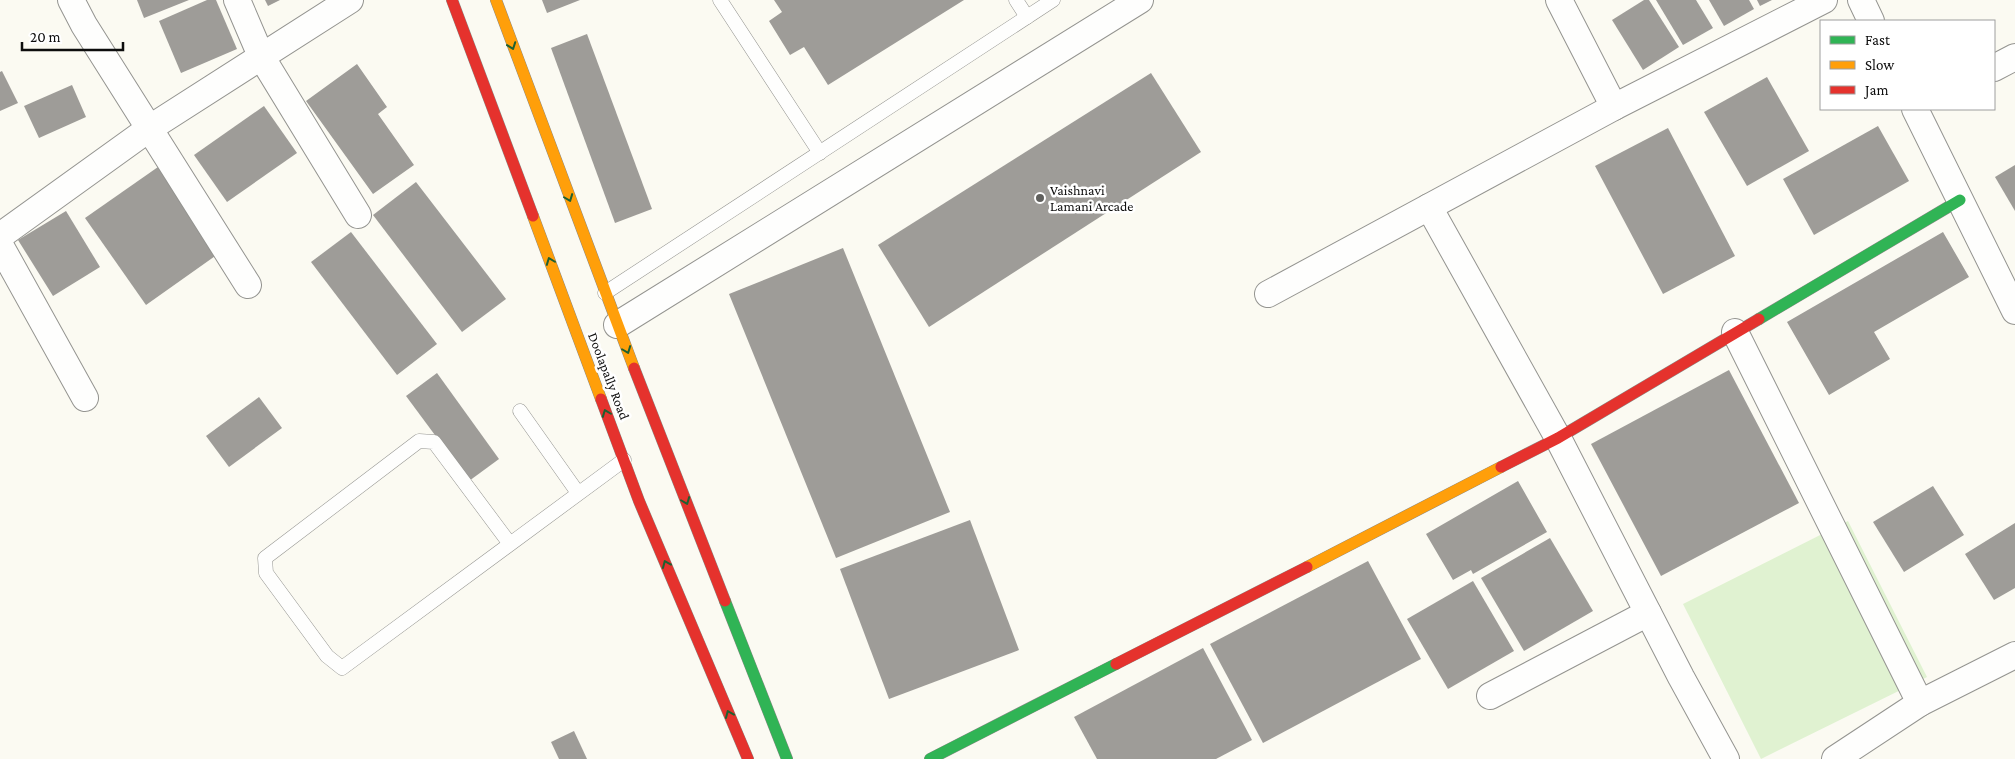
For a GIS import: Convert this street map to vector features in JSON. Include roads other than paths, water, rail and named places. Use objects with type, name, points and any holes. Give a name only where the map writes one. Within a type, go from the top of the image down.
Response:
[{"type":"main road","name":"Doolapally Road","points":[[452,0],[639,501],[748,759]]},
{"type":"main road","name":"Doolapally Road","points":[[496,0],[605,293],[787,759]]},
{"type":"main road","points":[[930,759],[1558,438],[1734,332],[1960,200]]},
{"type":"street","points":[[72,0],[84,25],[248,285]]},
{"type":"street","points":[[237,0],[261,56],[358,215]]},
{"type":"street","points":[[0,236],[150,128],[350,0]]},
{"type":"street","points":[[618,326],[1140,0]]},
{"type":"street","points":[[1559,0],[1614,107]]},
{"type":"street","points":[[1268,294],[1614,107],[1824,0]]},
{"type":"street","points":[[1861,0],[1871,20]]},
{"type":"street","points":[[1995,67],[2015,56]]},
{"type":"street","points":[[1915,110],[2015,311]]},
{"type":"street","points":[[1429,207],[1558,438],[1726,759]]},
{"type":"street","points":[[0,245],[85,398]]},
{"type":"street","points":[[1734,332],[1920,704]]},
{"type":"street","points":[[1490,696],[1648,613]]},
{"type":"street","points":[[1836,759],[1920,704],[2015,655]]},
{"type":"lane","points":[[720,0],[820,153]]},
{"type":"lane","points":[[1016,0],[1027,17]]},
{"type":"lane","points":[[605,293],[1053,0]]},
{"type":"lane","points":[[520,411],[578,494]]},
{"type":"lane","points":[[510,544],[434,442],[420,441],[265,558],[266,573],[327,656],[342,668],[624,460]]},
{"type":"place","name":"Vaishnavi Lamani Arcade","points":[[1040,198]]}]
